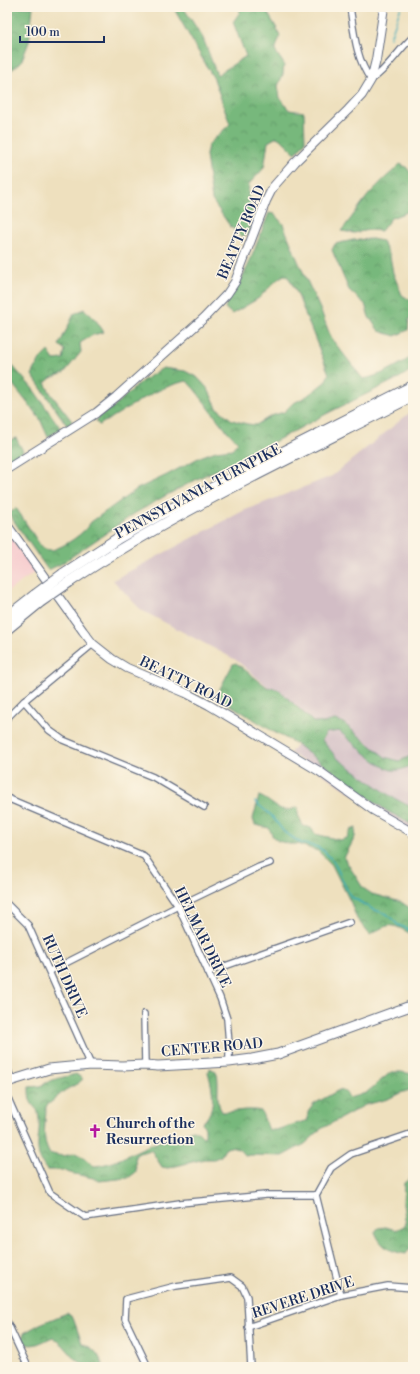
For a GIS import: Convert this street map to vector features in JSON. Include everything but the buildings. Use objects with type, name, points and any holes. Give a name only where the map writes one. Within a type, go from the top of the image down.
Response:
[{"type":"highway","name":"PENNSYLVANIA TURNPIKE","points":[[7,617],[38,599],[117,539],[163,513],[413,386]]},
{"type":"highway","name":"PENNSYLVANIA TURNPIKE","points":[[66,578],[164,523],[413,396]]},
{"type":"highway","name":"PENNSYLVANIA TURNPIKE","points":[[7,629],[38,599]]},
{"type":"main road","name":"CENTER ROAD","points":[[10,1081],[49,1070],[91,1065],[158,1066],[252,1060],[278,1054],[413,1005]]},
{"type":"street","points":[[350,7],[356,47],[365,71],[371,80],[380,74],[390,61],[413,38]]},
{"type":"street","name":"BEATTY ROAD","points":[[7,469],[96,413],[204,318],[227,294],[235,282],[266,201],[273,187],[294,162],[362,95],[371,80],[376,60],[384,7]]},
{"type":"street","name":"BEATTY ROAD","points":[[7,525],[93,644],[112,659],[127,668],[186,694],[209,706],[319,771],[373,810],[413,833]]},
{"type":"street","points":[[7,718],[24,701],[93,644]]},
{"type":"street","points":[[24,701],[49,730],[63,740],[153,777],[204,807]]},
{"type":"street","name":"HELMAR DRIVE","points":[[7,798],[144,856],[178,906],[208,972],[227,1019],[229,1062]]},
{"type":"street","points":[[50,971],[178,906],[270,863]]},
{"type":"street","name":"RUTH DRIVE","points":[[7,904],[28,925],[91,1065]]},
{"type":"street","points":[[208,972],[350,922]]},
{"type":"street","points":[[144,1014],[145,1065]]},
{"type":"street","points":[[7,1068],[10,1081]]},
{"type":"street","points":[[7,1096],[50,1193],[85,1217],[180,1203],[266,1195],[316,1195]]},
{"type":"street","points":[[341,1295],[316,1195],[331,1168],[351,1154],[413,1133]]},
{"type":"street","points":[[148,1367],[125,1319],[126,1299],[176,1286],[231,1278],[242,1286],[247,1297],[251,1367]]},
{"type":"street","name":"REVERE DRIVE","points":[[248,1328],[341,1295],[388,1286],[413,1288]]},
{"type":"street","points":[[7,1322],[28,1367]]},
{"type":"shaded area","points":[[413,410],[413,833],[290,753],[314,725],[236,660],[141,610],[113,580],[243,511],[332,476]]},
{"type":"shaded area","points":[[7,532],[35,572],[7,592]]},
{"type":"green space","points":[[7,7],[33,7],[29,42],[21,62],[7,74]]},
{"type":"green space","points":[[173,7],[183,7],[203,38],[217,75],[246,56],[233,22],[240,12],[239,7],[264,7],[280,36],[275,51],[284,64],[283,74],[278,86],[280,98],[289,110],[304,112],[305,142],[296,153],[277,137],[268,142],[264,168],[249,184],[248,196],[253,207],[248,235],[241,236],[230,226],[212,200],[206,155],[208,145],[230,124],[214,79]]},
{"type":"green space","points":[[400,164],[406,167],[411,173],[413,172],[413,217],[407,212],[391,218],[381,231],[369,230],[354,233],[341,231],[372,191]]},
{"type":"green space","points":[[269,213],[274,214],[283,224],[321,311],[331,338],[363,379],[383,373],[413,356],[413,369],[399,378],[328,413],[242,459],[205,475],[165,496],[134,514],[61,564],[48,570],[9,514],[16,508],[42,548],[52,550],[74,539],[84,531],[91,522],[137,489],[200,457],[216,451],[232,449],[238,442],[187,381],[164,388],[152,394],[99,425],[96,422],[99,416],[112,408],[142,381],[163,368],[185,371],[198,378],[208,389],[217,408],[232,420],[256,425],[271,416],[284,412],[292,404],[307,396],[325,382],[329,374],[297,293],[289,278],[284,275],[259,298],[232,314],[225,308],[248,266]]},
{"type":"green space","points":[[372,239],[382,241],[390,256],[393,273],[402,295],[413,302],[413,318],[409,319],[408,330],[395,336],[379,331],[369,317],[365,304],[349,290],[332,250],[335,244],[353,240]]},
{"type":"green space","points":[[84,309],[95,319],[104,332],[93,335],[80,343],[81,352],[64,373],[51,378],[45,383],[51,394],[72,421],[68,427],[32,375],[40,359],[48,351],[54,360],[63,359],[65,350],[59,345],[74,314]]},
{"type":"green space","points":[[7,361],[33,389],[61,429],[48,437],[40,419],[7,377]]},
{"type":"green space","points":[[16,438],[23,451],[15,458],[7,462],[7,441]]},
{"type":"green space","points":[[236,663],[267,687],[279,690],[313,722],[323,723],[335,720],[342,722],[385,757],[399,761],[413,755],[413,764],[401,770],[392,770],[373,760],[339,731],[326,733],[322,740],[337,758],[392,797],[413,808],[413,825],[387,811],[293,742],[216,696],[233,664]]},
{"type":"green space","points":[[259,796],[280,809],[290,810],[298,807],[298,815],[303,826],[311,828],[315,834],[340,840],[347,838],[351,830],[356,828],[355,837],[344,858],[363,888],[372,894],[401,902],[413,910],[413,935],[396,926],[387,926],[370,935],[357,919],[351,903],[332,865],[318,851],[297,844],[289,844],[278,841],[273,837],[269,828],[255,825],[253,819]]},
{"type":"green space","points":[[209,1068],[216,1071],[218,1081],[218,1102],[222,1112],[247,1110],[261,1111],[269,1130],[276,1130],[308,1120],[308,1112],[314,1104],[339,1090],[346,1092],[349,1098],[366,1093],[391,1072],[413,1074],[413,1090],[365,1105],[321,1129],[305,1144],[282,1156],[245,1156],[239,1149],[229,1147],[225,1149],[221,1156],[214,1159],[204,1159],[168,1168],[162,1167],[151,1150],[139,1153],[135,1156],[136,1172],[128,1178],[99,1181],[62,1170],[47,1170],[42,1163],[38,1149],[38,1113],[31,1101],[29,1087],[40,1086],[52,1080],[76,1074],[83,1079],[64,1091],[46,1106],[44,1130],[45,1141],[49,1153],[62,1156],[75,1153],[83,1157],[94,1166],[113,1162],[149,1145],[193,1130],[198,1132],[203,1137],[205,1136],[205,1128],[202,1123],[207,1118],[212,1106],[212,1092],[208,1072]]},
{"type":"green space","points":[[413,1176],[413,1244],[406,1254],[395,1252],[387,1248],[380,1242],[375,1232],[378,1228],[386,1227],[396,1230],[406,1225],[403,1204],[404,1183]]},
{"type":"green space","points":[[67,1313],[73,1318],[82,1343],[96,1352],[104,1367],[88,1367],[76,1360],[63,1345],[53,1337],[33,1345],[26,1344],[22,1341],[24,1333],[40,1324]]},
{"type":"waterway","points":[[390,38],[401,7]]},
{"type":"waterway","points":[[255,802],[271,815],[284,832],[301,843],[317,847],[324,851],[334,862],[350,896],[372,909],[387,914],[398,925],[408,929],[413,936]]},
{"type":"place","name":"Church of the Resurrection","points":[[95,1131]]}]
